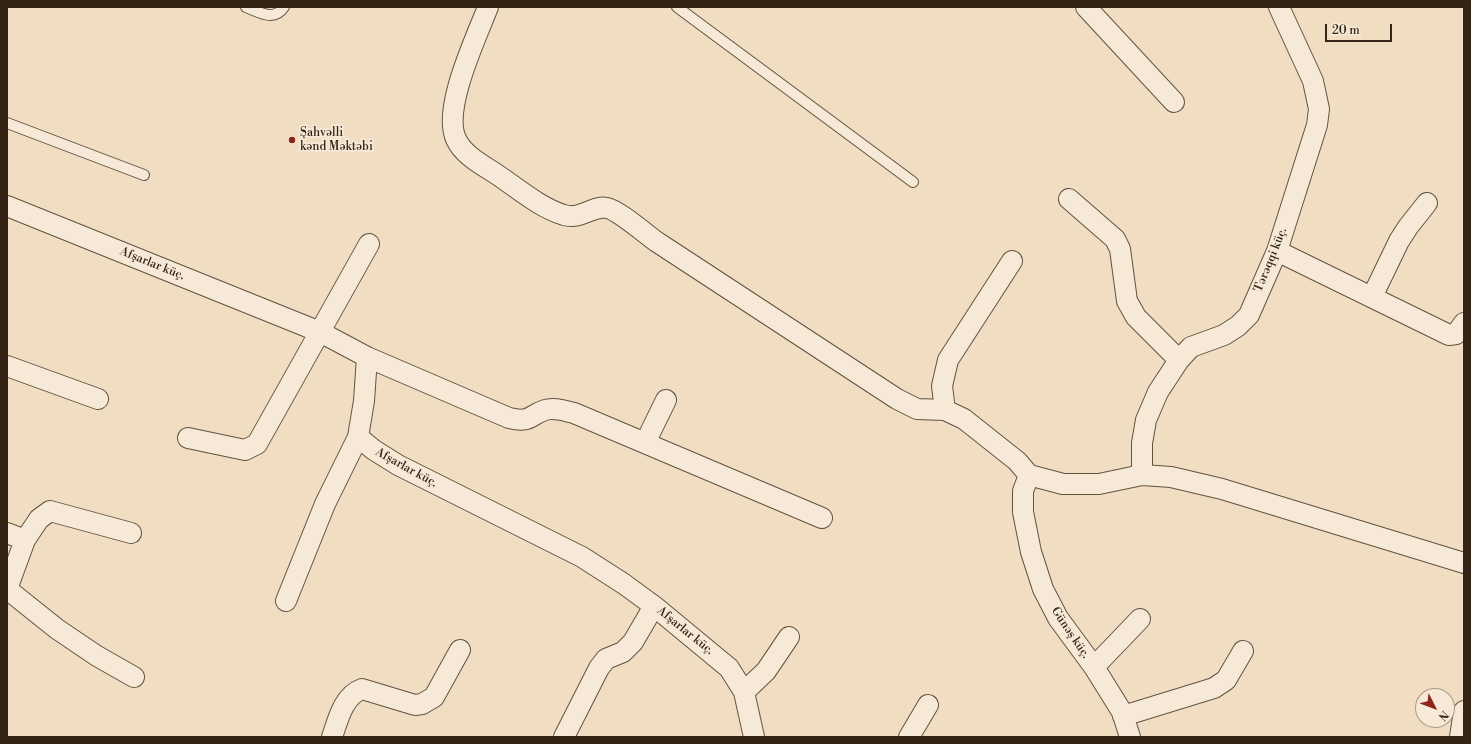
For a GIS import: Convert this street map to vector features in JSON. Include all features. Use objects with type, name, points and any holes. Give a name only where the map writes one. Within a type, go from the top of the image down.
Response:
[{"type":"street","points":[[488,7],[466,64],[454,103],[452,126],[456,140],[468,155],[548,209],[574,217],[594,210],[608,208],[619,214],[657,242],[897,399],[917,409],[945,410],[964,419],[1017,461],[1028,475],[1063,484],[1099,484],[1142,475],[1171,477],[1222,489],[1464,563]]},
{"type":"street","points":[[1086,7],[1174,102]]},
{"type":"street","name":"Tərəqqi küç.","points":[[1142,475],[1142,443],[1146,420],[1158,392],[1179,360],[1191,347],[1224,335],[1238,326],[1249,314],[1277,251],[1317,125],[1319,109],[1313,81],[1279,7]]},
{"type":"street","points":[[1069,199],[1115,239],[1120,249],[1127,301],[1136,317],[1179,360]]},
{"type":"street","points":[[1372,297],[1408,227],[1427,203]]},
{"type":"street","name":"Afşarlar küç.","points":[[7,206],[320,332],[367,357],[509,418],[521,421],[546,410],[555,408],[574,412],[822,518]]},
{"type":"street","points":[[188,438],[245,450],[257,444],[368,244]]},
{"type":"street","points":[[1277,251],[1449,335],[1456,334],[1464,323]]},
{"type":"street","points":[[945,410],[942,386],[948,360],[1012,261]]},
{"type":"street","points":[[286,601],[324,504],[358,437],[364,401],[367,357]]},
{"type":"street","points":[[7,366],[98,399]]},
{"type":"street","points":[[645,443],[666,400]]},
{"type":"street","name":"Afşarlar küç.","points":[[358,437],[398,466],[582,557],[624,584],[654,606],[729,668],[744,692],[754,737]]},
{"type":"street","name":"Günəş küç.","points":[[1028,475],[1023,492],[1023,512],[1031,552],[1043,589],[1058,618],[1094,667],[1123,716],[1130,737]]},
{"type":"street","points":[[131,533],[50,511],[39,519],[25,540],[7,589],[57,629],[97,656],[134,677]]},
{"type":"street","points":[[7,533],[25,540]]},
{"type":"street","points":[[564,737],[599,668],[606,660],[623,652],[633,642],[654,606]]},
{"type":"street","points":[[1094,667],[1140,618]]},
{"type":"street","points":[[744,692],[766,671],[789,637]]},
{"type":"street","points":[[332,737],[345,702],[355,692],[362,689],[415,705],[422,704],[434,697],[460,650]]},
{"type":"street","points":[[1123,716],[1214,688],[1226,680],[1243,651]]},
{"type":"street","points":[[908,737],[928,705]]},
{"type":"street","points":[[1460,737],[1464,711]]},
{"type":"lane","points":[[246,7],[269,16],[278,14],[284,7]]},
{"type":"lane","points":[[677,7],[913,182]]},
{"type":"lane","points":[[7,122],[144,175]]},
{"type":"place","name":"Şahvəlli kənd Məktəbi","points":[[292,140]]}]
